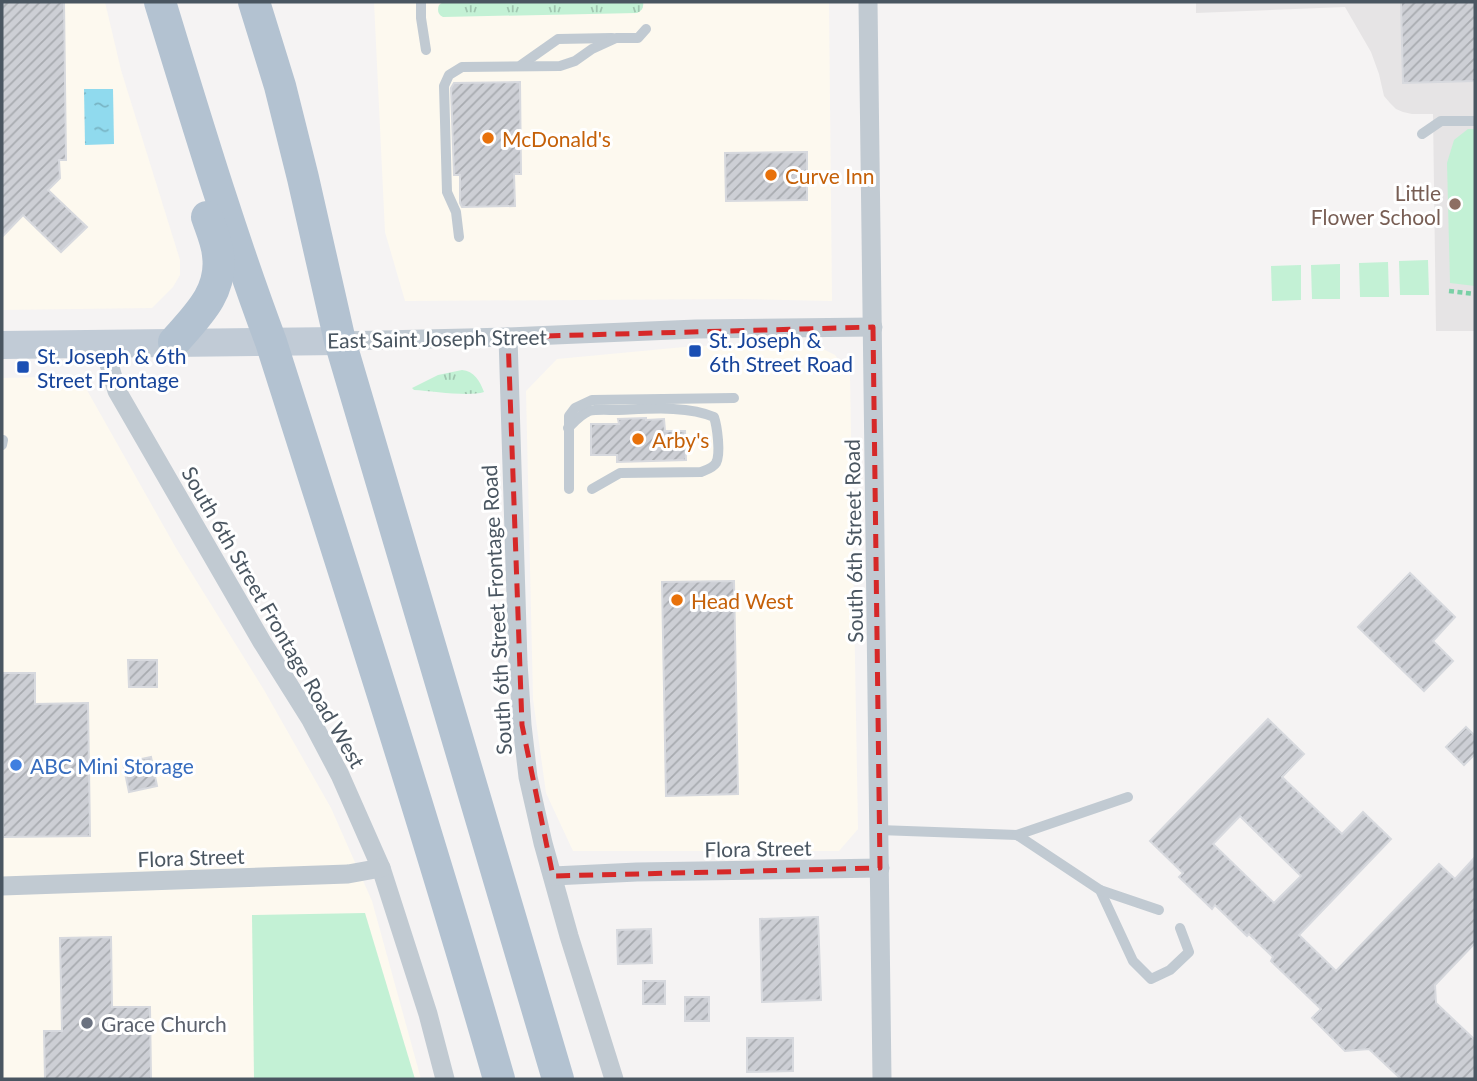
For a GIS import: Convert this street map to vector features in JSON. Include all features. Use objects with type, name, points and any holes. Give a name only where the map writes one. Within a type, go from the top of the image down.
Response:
[{"type":"main road","points":[[144,2],[143,13],[218,253],[219,270],[215,288],[196,317],[174,342]]},
{"type":"main road","points":[[160,2],[248,280],[271,342],[452,915],[499,1079]]},
{"type":"main road","points":[[254,2],[280,86],[340,341],[558,1079]]},
{"type":"main road","points":[[277,2],[295,62],[303,178]]},
{"type":"street","name":"South 6th Street Road","points":[[868,2],[882,1079]]},
{"type":"street","name":"East Saint Joseph Street","points":[[2,345],[340,341],[696,329],[873,327]]},
{"type":"street","name":"South 6th Street Frontage Road","points":[[508,337],[518,662],[528,777],[569,936],[614,1079]]},
{"type":"street","name":"South 6th Street Frontage Road West","points":[[103,344],[117,391],[262,642],[311,720],[340,775],[381,868],[446,1079]]},
{"type":"street","name":"Flora Street","points":[[2,886],[334,874],[381,868]]},
{"type":"street","name":"Flora Street","points":[[552,876],[880,868]]},
{"type":"lane","points":[[421,2],[426,50]]},
{"type":"lane","points":[[519,66],[558,38],[638,38],[646,29]]},
{"type":"lane","points":[[459,237],[456,212],[447,192],[444,86],[449,75],[462,67],[560,66],[575,61],[592,49],[616,38]]},
{"type":"lane","points":[[1422,134],[1441,121],[1475,121]]},
{"type":"lane","points":[[569,489],[568,428],[569,416],[575,408],[592,400],[734,398]]},
{"type":"lane","points":[[568,428],[582,414],[591,410],[670,409],[703,412],[714,417],[717,425],[717,455],[716,463],[710,468],[701,472],[620,473],[592,489]]},
{"type":"lane","points":[[879,830],[1017,835],[1128,797]]},
{"type":"lane","points":[[1017,835],[1100,890],[1159,910]]},
{"type":"lane","points":[[1100,890],[1133,961],[1151,979],[1170,970],[1189,952],[1180,928]]},
{"type":"path","points":[[1449,291],[1475,294]]},
{"type":"highlighted area","points":[[873,327],[880,868],[553,876],[522,725],[508,337]]},
{"type":"shaded area","points":[[2,2],[105,2],[121,70],[180,260],[180,275],[173,287],[152,308],[2,310]]},
{"type":"shaded area","points":[[374,2],[829,2],[832,301],[405,301],[385,232]]},
{"type":"shaded area","name":"Little Flower School","points":[[1196,2],[1475,2],[1475,331],[1436,331],[1433,114],[1403,112],[1396,109],[1384,96],[1371,52],[1345,7],[1196,13]]},
{"type":"shaded area","points":[[813,344],[835,355],[850,376],[858,829],[839,851],[573,851],[546,793],[533,699],[526,391],[557,359],[695,346]]},
{"type":"shaded area","points":[[79,376],[176,548],[264,690],[331,808],[372,901],[421,1079],[2,1079],[2,378]]},
{"type":"green space","points":[[443,2],[643,2],[643,7],[637,13],[443,17],[438,10]]},
{"type":"green space","points":[[1468,129],[1475,129],[1475,286],[1450,283],[1447,163],[1454,140]]},
{"type":"green space","points":[[1428,260],[1429,295],[1400,295],[1399,261]]},
{"type":"green space","points":[[1388,262],[1389,297],[1360,297],[1359,263]]},
{"type":"green space","points":[[1340,264],[1340,299],[1312,299],[1311,265]]},
{"type":"green space","points":[[1301,265],[1301,300],[1272,301],[1271,266]]},
{"type":"green space","points":[[462,370],[476,377],[484,392],[460,394],[412,388],[438,375]]},
{"type":"green space","points":[[365,913],[415,1079],[254,1079],[252,915]]},
{"type":"water","points":[[84,89],[113,89],[114,144],[85,145]]},
{"type":"building","points":[[2,2],[64,2],[66,160],[59,160],[60,178],[48,190],[87,227],[61,252],[23,215],[2,237]]},
{"type":"building","points":[[1401,2],[1475,2],[1475,81],[1403,83]]},
{"type":"building","points":[[520,82],[521,174],[514,174],[515,206],[462,207],[460,175],[454,175],[451,88],[454,83]]},
{"type":"building","points":[[807,152],[807,200],[726,201],[725,153]]},
{"type":"building","points":[[618,419],[664,419],[665,431],[685,431],[686,460],[617,462],[617,455],[591,455],[591,424],[619,424]]},
{"type":"building","points":[[1410,573],[1455,617],[1433,641],[1453,661],[1424,691],[1358,627]]},
{"type":"building","points":[[734,581],[738,794],[666,796],[662,582]]},
{"type":"building","points":[[128,660],[157,660],[157,687],[129,687]]},
{"type":"building","points":[[2,673],[35,673],[35,704],[88,703],[90,836],[3,837]]},
{"type":"building","points":[[1268,719],[1304,754],[1282,777],[1342,834],[1363,812],[1391,839],[1299,935],[1336,971],[1439,864],[1455,879],[1475,857],[1475,943],[1435,985],[1436,1003],[1475,1040],[1475,1079],[1401,1079],[1369,1049],[1345,1051],[1312,1018],[1321,1009],[1271,961],[1273,957],[1215,905],[1212,909],[1179,877],[1183,873],[1150,841]],"holes":[[[1240,816],[1301,876],[1274,903],[1213,844]]]},
{"type":"building","points":[[1466,727],[1475,736],[1475,754],[1464,765],[1446,747]]},
{"type":"building","points":[[151,757],[157,786],[129,792],[123,763]]},
{"type":"building","points":[[818,917],[821,1000],[762,1002],[760,919]]},
{"type":"building","points":[[651,929],[652,963],[618,964],[617,930]]},
{"type":"building","points":[[111,937],[112,1007],[150,1007],[151,1079],[45,1079],[44,1031],[62,1031],[60,938]]},
{"type":"building","points":[[643,981],[665,981],[665,1004],[643,1004]]},
{"type":"building","points":[[685,997],[709,997],[709,1021],[685,1021]]},
{"type":"building","points":[[747,1038],[793,1038],[793,1071],[747,1072]]},
{"type":"place","name":"McDonald's","points":[[488,138]]},
{"type":"place","name":"Curve Inn","points":[[771,175]]},
{"type":"place","name":"Little Flower School","points":[[1455,204]]},
{"type":"place","name":"St. Joseph & 6th Street Road","points":[[695,351]]},
{"type":"place","name":"St. Joseph & 6th Street Frontage","points":[[23,367]]},
{"type":"place","name":"Arby's","points":[[638,439]]},
{"type":"place","name":"Head West","points":[[677,600]]},
{"type":"place","name":"ABC Mini Storage","points":[[16,765]]},
{"type":"place","name":"Grace Church","points":[[87,1023]]}]
